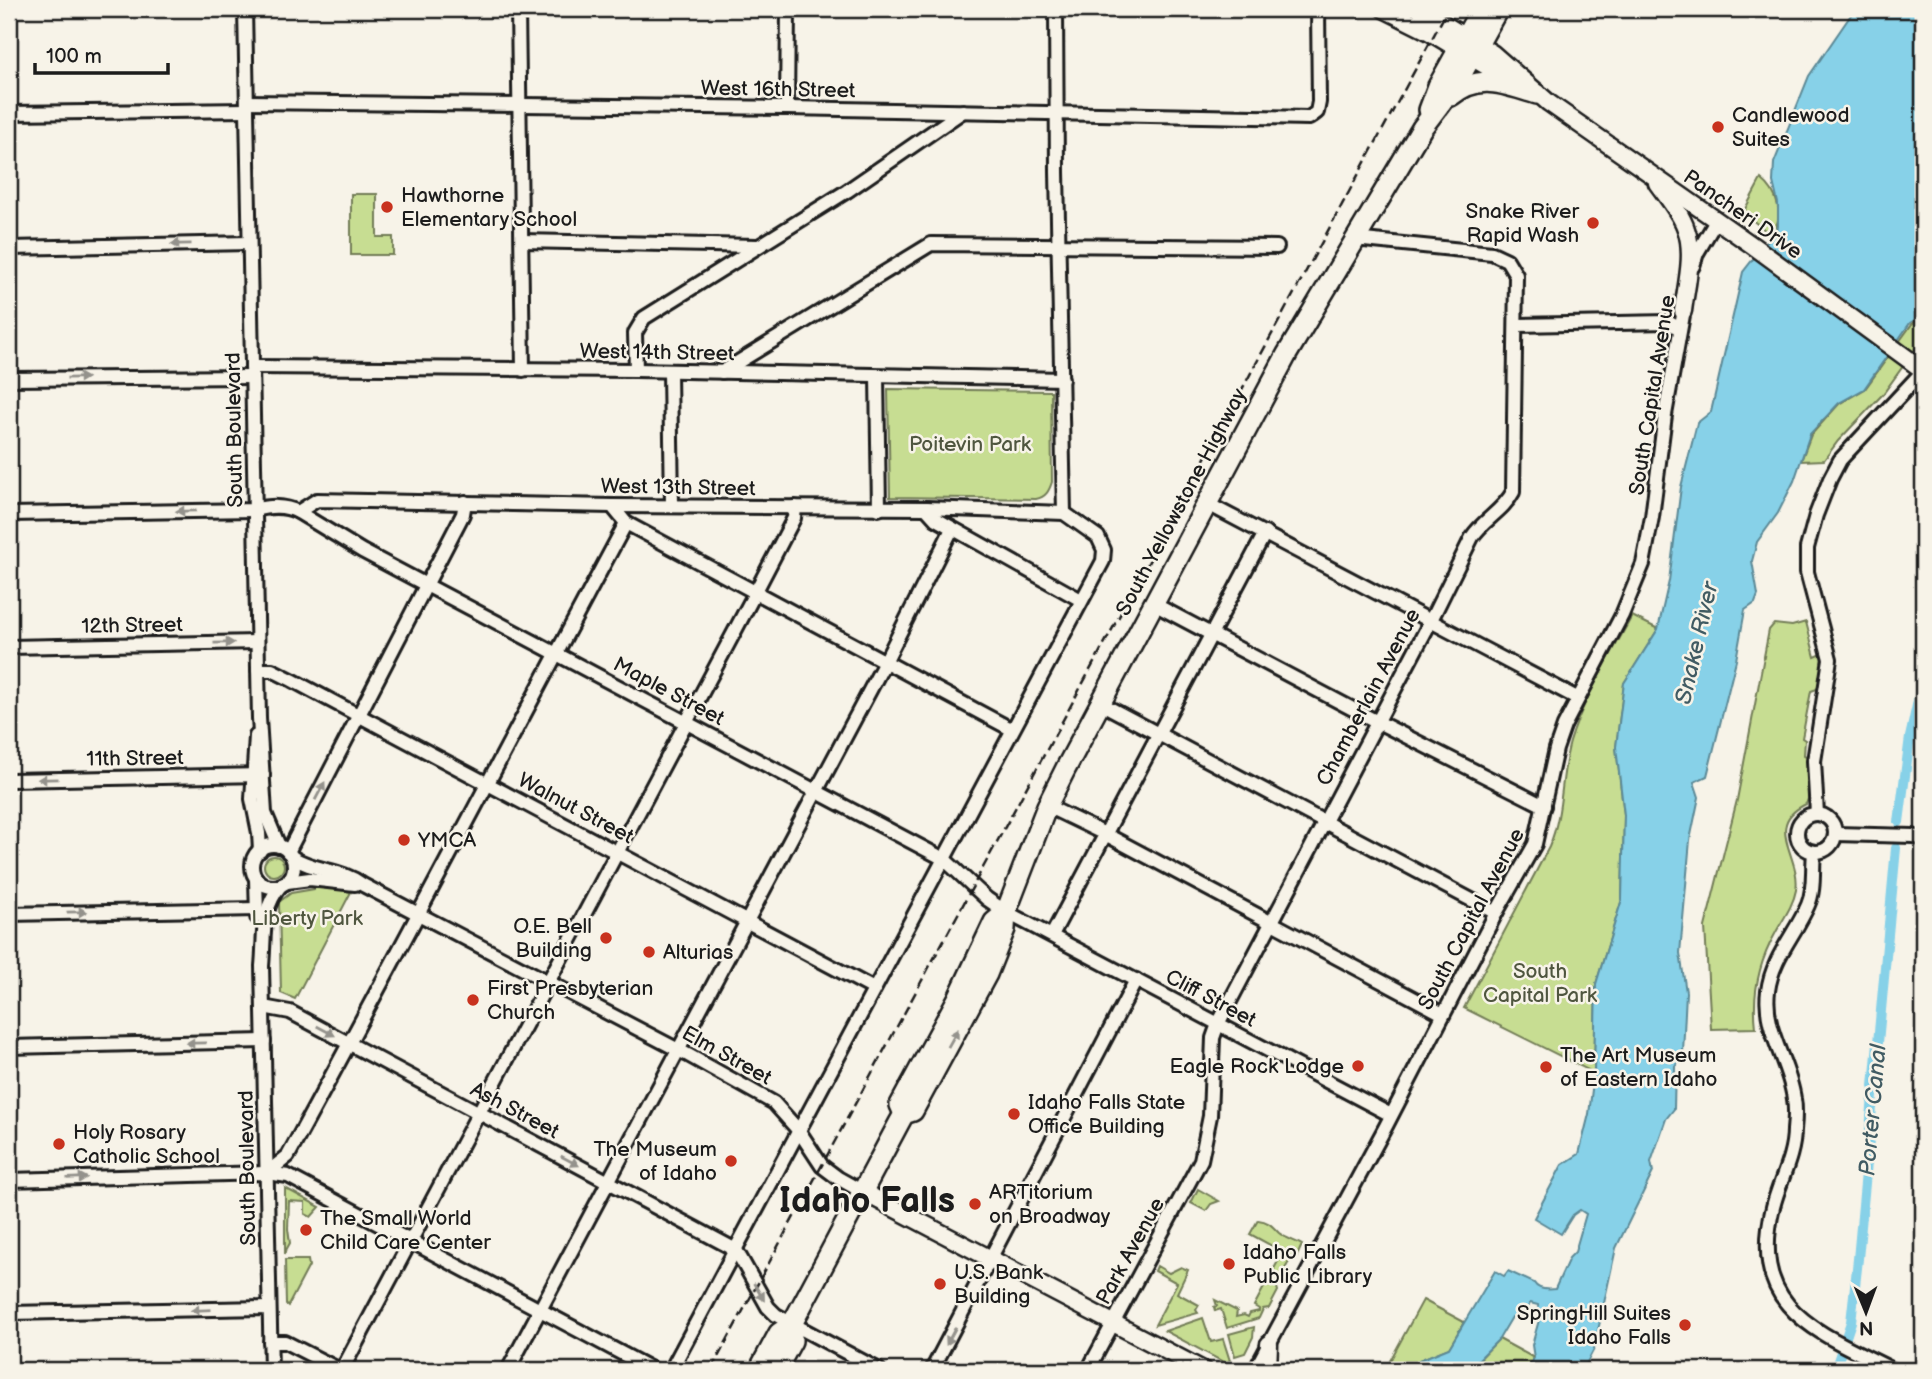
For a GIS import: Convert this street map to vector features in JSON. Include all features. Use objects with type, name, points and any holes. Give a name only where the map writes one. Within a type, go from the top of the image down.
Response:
[{"type":"highway","name":"South Yellowstone Highway","points":[[1468,46],[1481,9]]},
{"type":"highway","name":"South Yellowstone Highway","points":[[792,1324],[904,1114],[913,1111],[981,984],[1010,914],[1047,806],[1152,603],[1287,354],[1422,128],[1438,86],[1498,9]]},
{"type":"highway","points":[[1422,128],[1453,94],[1474,82],[1486,82],[1537,94]]},
{"type":"highway","points":[[759,1370],[779,1334],[792,1324]]},
{"type":"highway","points":[[776,1370],[792,1341],[792,1324]]},
{"type":"main road","points":[[1384,9],[1468,46]]},
{"type":"main road","points":[[1419,9],[1468,46]]},
{"type":"main road","name":"Pancheri Drive","points":[[1468,46],[1510,67],[1537,94],[1903,353],[1922,372]]},
{"type":"main road","points":[[1652,175],[1681,219],[1688,237],[1690,250],[1683,311]]},
{"type":"main road","points":[[863,1192],[1203,1370]]},
{"type":"main road","points":[[1268,1370],[1269,1344]]},
{"type":"street","name":"South Boulevard","points":[[244,9],[258,775],[265,813],[286,852]]},
{"type":"street","points":[[518,9],[523,370]]},
{"type":"street","points":[[787,108],[788,9]]},
{"type":"street","points":[[671,1370],[1105,556],[1098,537],[1064,513],[1056,9]]},
{"type":"street","name":"West 16th Street","points":[[9,113],[247,106],[521,105],[1309,118],[1317,112],[1319,102],[1318,9]]},
{"type":"street","points":[[636,370],[635,333],[644,318],[847,191],[963,111]]},
{"type":"street","name":"South Capital Avenue","points":[[1255,1370],[1535,844],[1556,749],[1577,698],[1622,615],[1643,564],[1683,311],[1697,253],[1716,221]]},
{"type":"street","name":"Chamberlain Avenue","points":[[1204,1150],[1210,1116],[1213,1038],[1218,1024],[1378,722],[1472,537],[1480,524],[1506,506],[1513,492],[1516,275],[1507,260],[1492,253],[1364,240],[1357,236]]},
{"type":"street","points":[[522,241],[757,246]]},
{"type":"street","points":[[9,248],[249,243]]},
{"type":"street","points":[[722,372],[931,244],[1277,247]]},
{"type":"street","points":[[1517,325],[1668,323],[1680,329]]},
{"type":"street","name":"West 14th Street","points":[[9,379],[252,372],[523,370],[1062,379]]},
{"type":"street","points":[[670,372],[672,506]]},
{"type":"street","points":[[1817,814],[1814,761],[1830,659],[1807,572],[1807,548],[1816,515],[1840,460],[1922,372]]},
{"type":"street","points":[[877,376],[879,509]]},
{"type":"street","name":"West 13th Street","points":[[9,514],[254,510],[283,507],[298,512],[317,500],[612,506],[926,508],[1064,513]]},
{"type":"street","points":[[286,852],[463,514],[465,502]]},
{"type":"street","points":[[1206,503],[1577,698]]},
{"type":"street","points":[[612,506],[626,523],[1011,729]]},
{"type":"street","points":[[270,1342],[285,1342],[341,1370],[755,593],[794,518],[795,507]]},
{"type":"street","points":[[926,508],[936,519],[952,529],[1081,600]]},
{"type":"street","name":"Maple Street","points":[[298,512],[362,551],[944,859],[987,899],[1010,914]]},
{"type":"street","points":[[267,1173],[288,1156],[626,523]]},
{"type":"street","points":[[508,1370],[885,662],[952,529]]},
{"type":"street","points":[[1052,935],[1265,533]]},
{"type":"street","points":[[1152,603],[1544,806]]},
{"type":"street","name":"12th Street","points":[[9,647],[257,642]]},
{"type":"street","name":"Walnut Street","points":[[258,670],[272,670],[874,989]]},
{"type":"street","points":[[1100,703],[1496,913]]},
{"type":"street","points":[[258,775],[252,799],[260,850]]},
{"type":"street","name":"11th Street","points":[[9,780],[258,775]]},
{"type":"street","points":[[1047,806],[1105,834],[1443,1014]]},
{"type":"street","points":[[1817,814],[1828,817],[1836,834],[1832,846],[1814,853],[1799,842],[1797,830],[1804,819],[1817,814]]},
{"type":"street","points":[[1836,834],[1916,835]]},
{"type":"street","points":[[269,846],[286,852],[294,870],[284,884],[267,886],[257,878],[253,865],[260,850],[269,846]]},
{"type":"street","name":"Elm Street","points":[[286,852],[311,866],[352,877],[774,1103],[799,1131],[822,1166],[863,1192]]},
{"type":"street","points":[[1814,853],[1808,905],[1776,962],[1768,992],[1770,1028],[1794,1098],[1794,1134],[1789,1160],[1773,1206],[1768,1259],[1781,1298],[1792,1311],[1834,1340],[1893,1370]]},
{"type":"street","name":"South Boulevard","points":[[257,878],[257,933],[262,966]]},
{"type":"street","name":"Elm Street","points":[[284,884],[310,879],[363,885]]},
{"type":"street","name":"South Boulevard","points":[[271,1370],[262,966],[265,913],[268,903],[284,884]]},
{"type":"street","points":[[9,914],[257,909]]},
{"type":"street","name":"Cliff Street","points":[[1010,914],[1391,1115]]},
{"type":"street","points":[[933,1370],[1136,980]]},
{"type":"street","name":"Ash Street","points":[[263,1007],[290,1012],[736,1250]]},
{"type":"street","points":[[9,1047],[264,1041]]},
{"type":"street","name":"Park Avenue","points":[[1088,1370],[1183,1195],[1204,1150]]},
{"type":"street","points":[[9,1180],[267,1173],[288,1176],[653,1370]]},
{"type":"street","points":[[736,1250],[768,1307],[776,1315],[879,1370]]},
{"type":"street","points":[[9,1312],[269,1308]]},
{"type":"green space","points":[[1761,179],[1772,191],[1778,205],[1778,220],[1771,235],[1746,215],[1745,209]]},
{"type":"green space","points":[[351,194],[377,194],[377,237],[393,237],[393,255],[351,255]]},
{"type":"green space","points":[[1923,316],[1923,345],[1919,344],[1883,394],[1838,441],[1824,460],[1801,461],[1811,435],[1839,404],[1865,389],[1912,324]]},
{"type":"green space","name":"Poitevin Park","points":[[888,389],[1051,391],[1052,482],[1048,491],[1036,499],[890,497]]},
{"type":"green space","name":"South Capital Park","points":[[1632,616],[1658,629],[1624,683],[1616,747],[1624,815],[1622,899],[1596,984],[1594,1073],[1464,1008],[1549,847],[1557,821],[1570,742],[1582,710]]},
{"type":"green space","points":[[1806,622],[1815,657],[1822,654],[1820,688],[1811,691],[1802,738],[1805,740],[1804,755],[1808,757],[1808,799],[1806,804],[1793,812],[1785,832],[1796,878],[1795,896],[1760,968],[1755,1003],[1756,1028],[1711,1029],[1705,927],[1737,800],[1769,630],[1774,624],[1792,626]]},
{"type":"green space","points":[[274,856],[281,859],[284,866],[281,873],[274,876],[267,873],[264,866],[267,859]]},
{"type":"green space","name":"Liberty Park","points":[[316,885],[351,892],[295,999],[281,993],[279,902],[291,893],[314,889]]},
{"type":"green space","points":[[285,1188],[320,1207],[311,1217],[305,1214],[305,1202],[289,1201],[290,1243],[285,1252]]},
{"type":"green space","points":[[1198,1189],[1219,1201],[1211,1204],[1206,1211],[1191,1203]]},
{"type":"green space","points":[[1258,1220],[1268,1223],[1281,1235],[1302,1245],[1297,1256],[1291,1258],[1276,1285],[1278,1291],[1269,1308],[1263,1309],[1259,1318],[1227,1328],[1221,1309],[1215,1311],[1215,1300],[1237,1311],[1236,1317],[1248,1317],[1250,1313],[1259,1311],[1254,1306],[1283,1252],[1250,1234]]},
{"type":"green space","points":[[285,1260],[308,1260],[309,1266],[288,1306],[286,1305]]},
{"type":"green space","points":[[1157,1266],[1169,1273],[1181,1267],[1188,1270],[1177,1293],[1199,1305],[1196,1310],[1198,1313],[1155,1325],[1177,1283],[1155,1271]]},
{"type":"green space","points":[[1423,1300],[1464,1322],[1449,1348],[1419,1360],[1412,1370],[1385,1370]]},
{"type":"green space","points":[[1203,1318],[1211,1342],[1223,1339],[1230,1361],[1225,1363],[1165,1331]]},
{"type":"green space","points":[[1254,1327],[1253,1337],[1245,1353],[1235,1356],[1229,1334]]},
{"type":"green space","points":[[1499,1339],[1534,1358],[1527,1370],[1469,1370]]},
{"type":"water","name":"Snake River","points":[[1855,9],[1923,9],[1923,315],[1910,323],[1864,389],[1839,403],[1810,434],[1794,481],[1778,513],[1757,542],[1752,561],[1758,595],[1755,603],[1745,610],[1736,660],[1707,776],[1694,782],[1699,797],[1690,840],[1680,953],[1686,992],[1683,1053],[1675,1067],[1674,1109],[1666,1119],[1651,1162],[1653,1172],[1616,1248],[1594,1349],[1583,1370],[1527,1370],[1534,1358],[1532,1345],[1539,1320],[1538,1305],[1530,1303],[1526,1313],[1512,1317],[1499,1339],[1468,1370],[1412,1370],[1419,1360],[1449,1348],[1495,1271],[1504,1276],[1508,1271],[1540,1288],[1555,1289],[1569,1258],[1575,1252],[1586,1214],[1580,1210],[1573,1215],[1561,1234],[1534,1218],[1562,1165],[1579,1154],[1589,1114],[1594,1073],[1596,984],[1622,899],[1624,815],[1616,747],[1624,683],[1658,629],[1669,581],[1681,487],[1697,423],[1711,412],[1743,272],[1778,227],[1778,203],[1773,182],[1774,163],[1809,76]]},
{"type":"waterway","name":"Porter Canal","points":[[1899,822],[1910,737],[1923,678]]},
{"type":"waterway","name":"Porter Canal","points":[[1835,1370],[1851,1322],[1896,848]]},
{"type":"railway","points":[[711,1370],[1448,9]]},
{"type":"place","name":"Candlewood Suites","points":[[1718,127]]},
{"type":"place","name":"Hawthorne Elementary School","points":[[387,207]]},
{"type":"place","name":"Snake River Rapid Wash","points":[[1593,223]]},
{"type":"place","name":"YMCA","points":[[404,840]]},
{"type":"place","name":"O.E. Bell Building","points":[[606,938]]},
{"type":"place","name":"Alturias","points":[[649,952]]},
{"type":"place","name":"First Presbyterian Church","points":[[473,1000]]},
{"type":"place","name":"Eagle Rock Lodge","points":[[1358,1066]]},
{"type":"place","name":"The Art Museum of Eastern Idaho","points":[[1546,1067]]},
{"type":"place","name":"Idaho Falls State Office Building","points":[[1014,1114]]},
{"type":"place","name":"Holy Rosary Catholic School","points":[[59,1144]]},
{"type":"place","name":"The Museum of Idaho","points":[[731,1161]]},
{"type":"place","name":"ARTitorium on Broadway","points":[[975,1204]]},
{"type":"place","name":"The Small World Child Care Center","points":[[306,1230]]},
{"type":"place","name":"Idaho Falls Public Library","points":[[1229,1264]]},
{"type":"place","name":"U.S. Bank Building","points":[[940,1284]]},
{"type":"place","name":"SpringHill Suites Idaho Falls","points":[[1685,1325]]},
{"type":"district","name":"Idaho Falls","points":[[867,1200]]}]
